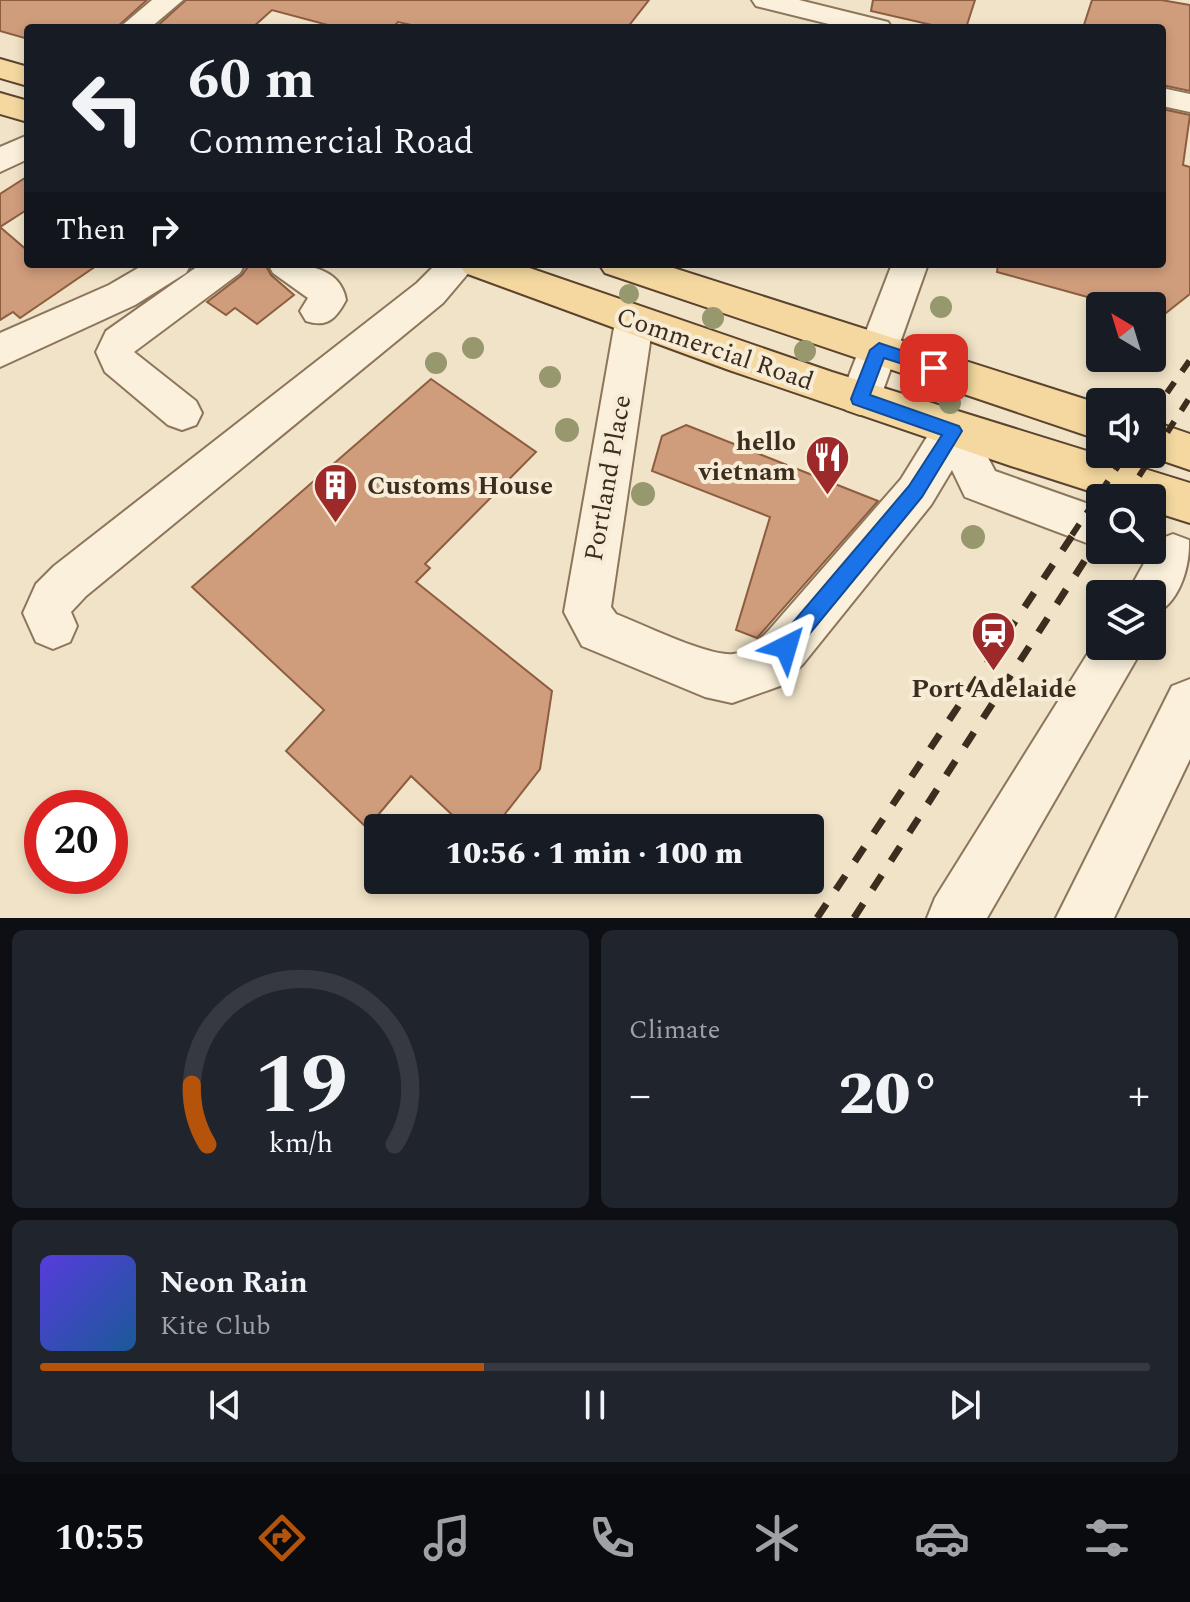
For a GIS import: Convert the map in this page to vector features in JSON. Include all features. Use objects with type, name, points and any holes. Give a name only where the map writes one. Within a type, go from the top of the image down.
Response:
[{"type":"main road","points":[[0,68],[24,76]]},
{"type":"main road","points":[[0,103],[24,111]]},
{"type":"main road","name":"Commercial Road","points":[[489,268],[634,322],[953,431],[1190,503]]},
{"type":"main road","name":"Commercial Road","points":[[630,268],[1086,417]]},
{"type":"main road","points":[[670,281],[661,298],[663,306],[668,317],[691,342]]},
{"type":"main road","points":[[1166,444],[1190,452]]},
{"type":"street","points":[[138,24],[169,0]]},
{"type":"street","points":[[766,0],[862,24]]},
{"type":"street","points":[[1166,98],[1190,103]]},
{"type":"street","points":[[0,161],[24,147]]},
{"type":"street","points":[[0,352],[30,334],[122,295],[166,268]]},
{"type":"street","points":[[182,413],[119,361],[115,352],[119,341],[221,268]]},
{"type":"street","points":[[292,268],[327,293],[328,300],[319,311]]},
{"type":"street","points":[[53,626],[47,613],[52,599],[70,581],[430,293],[454,268]]},
{"type":"street","points":[[860,399],[909,268]]},
{"type":"street","name":"Portland Place","points":[[634,322],[587,612],[599,630],[705,673],[732,679],[763,669],[786,647],[916,492],[953,431]]},
{"type":"street","points":[[953,431],[980,484],[1086,523]]},
{"type":"street","points":[[1158,580],[1172,554]]},
{"type":"street","points":[[955,918],[1112,660]]},
{"type":"street","points":[[1084,918],[1190,704]]},
{"type":"building","points":[[0,0],[147,0],[120,24],[24,24],[24,38],[0,31]]},
{"type":"building","points":[[186,0],[649,0],[630,24],[324,24],[272,10],[256,24],[159,24]]},
{"type":"building","points":[[873,0],[975,0],[967,24],[928,24],[871,11]]},
{"type":"building","points":[[1092,0],[1161,0],[1190,5],[1190,91],[1166,86],[1166,24],[1084,24]]},
{"type":"building","points":[[1166,110],[1190,115],[1183,165],[1190,167],[1190,294],[1166,313],[1166,292],[1086,292],[1086,297],[997,272],[998,268],[1166,268]]},
{"type":"building","points":[[24,179],[24,212],[0,227],[0,194]]},
{"type":"building","points":[[0,227],[24,248],[24,268],[93,268],[20,318],[13,312],[0,320]]},
{"type":"building","points":[[247,268],[267,268],[294,295],[257,324],[235,308],[226,315],[207,302]]},
{"type":"building","points":[[431,379],[536,452],[425,564],[430,568],[416,582],[552,691],[540,769],[505,814],[451,814],[411,776],[379,814],[364,814],[364,825],[286,751],[324,710],[192,587]]},
{"type":"building","points":[[686,425],[878,501],[757,638],[736,630],[770,517],[652,471],[662,436]]},
{"type":"railway","points":[[1166,394],[1190,360]]},
{"type":"railway","points":[[1134,484],[1190,397]]},
{"type":"railway","points":[[1072,535],[1117,468]]},
{"type":"railway","points":[[817,918],[1074,533]]},
{"type":"railway","points":[[854,918],[1086,559]]},
{"type":"place","name":"hello vietnam","points":[[827,496]]},
{"type":"place","name":"Customs House","points":[[336,525]]},
{"type":"place","name":"Port Adelaide","points":[[994,673]]},
{"type":"route","points":[[786,647],[916,492],[953,431],[860,399],[879,350],[934,368]]}]
